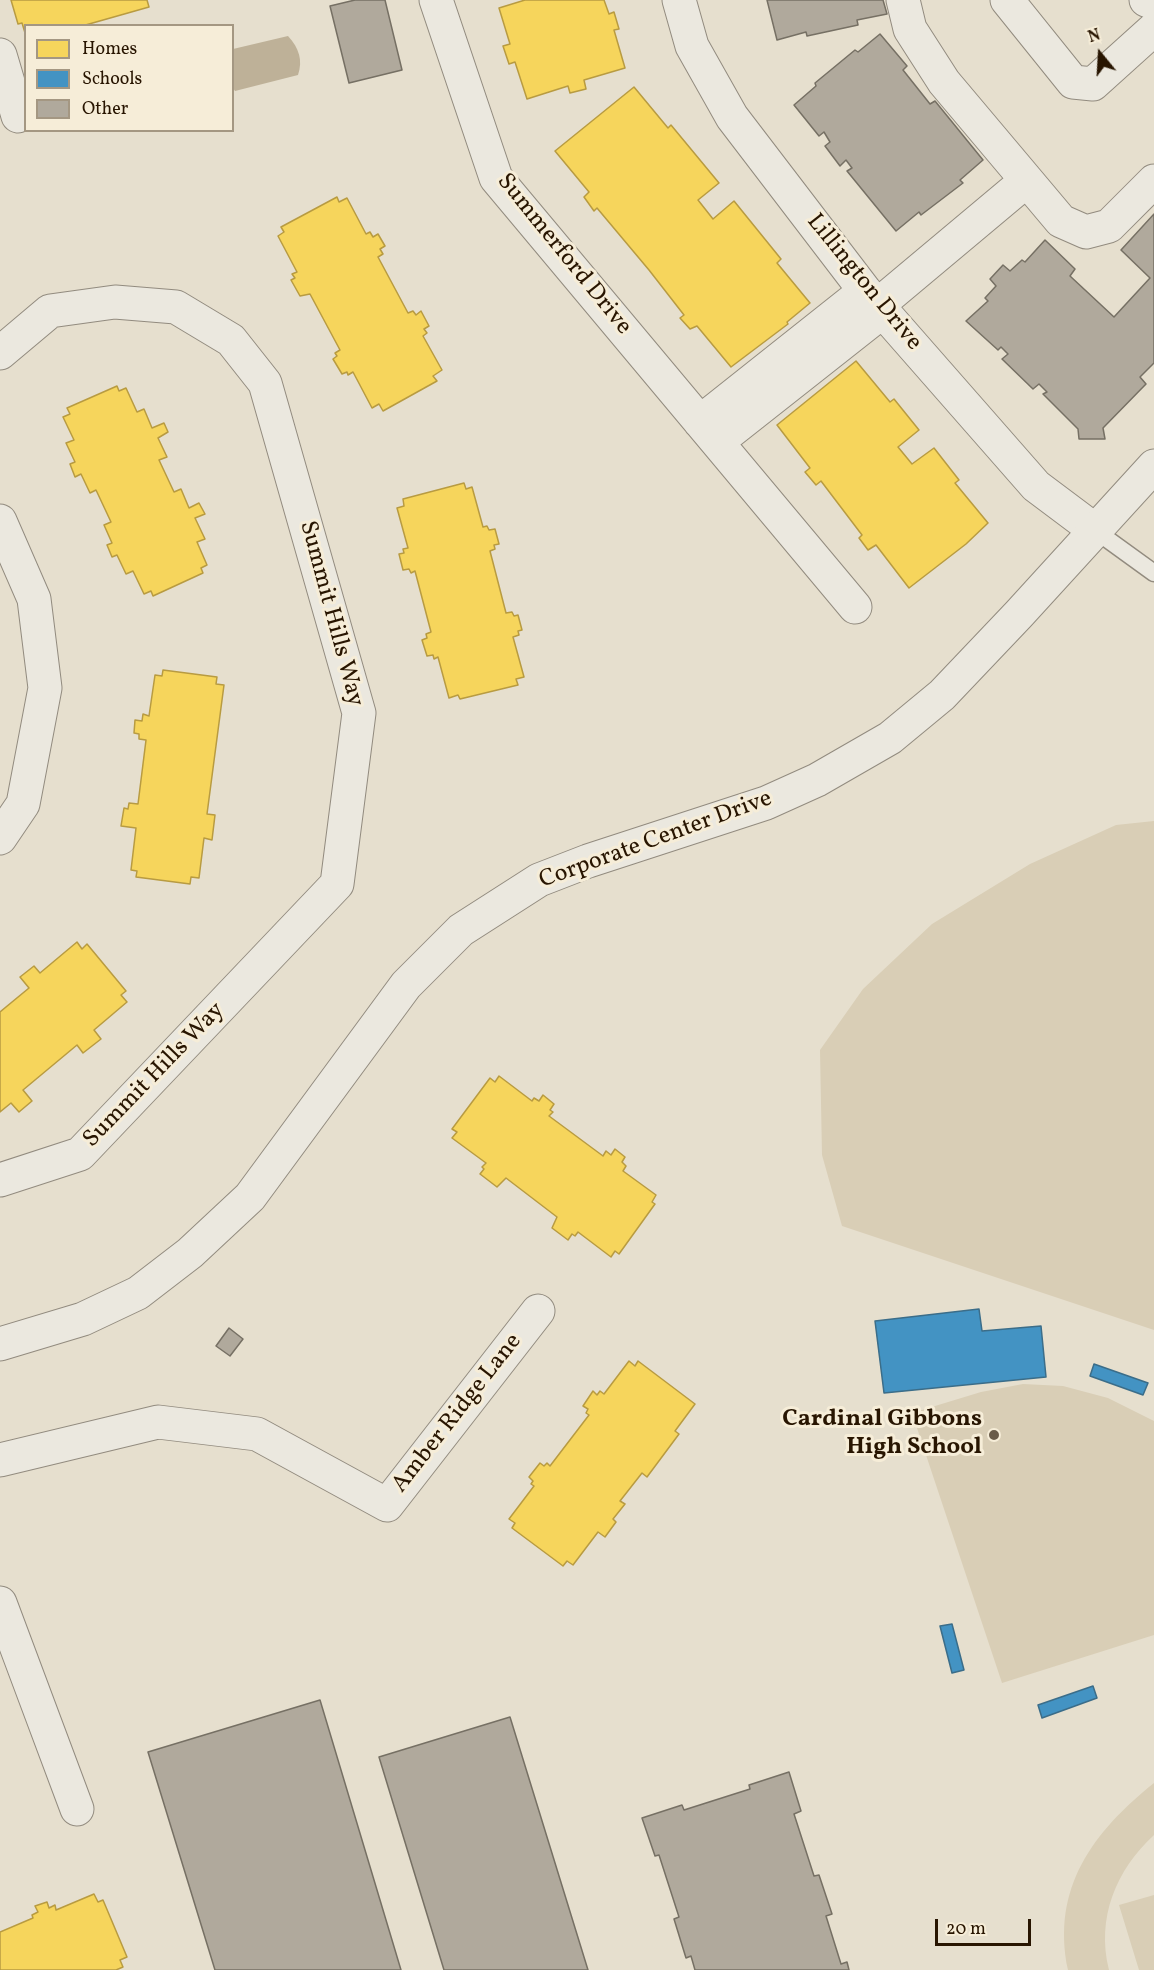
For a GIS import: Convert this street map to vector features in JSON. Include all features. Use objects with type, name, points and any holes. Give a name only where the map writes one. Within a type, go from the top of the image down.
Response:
[{"type":"street","name":"Summerford Drive","points":[[436,0],[496,178],[855,606]]},
{"type":"street","name":"Lillington Drive","points":[[678,0],[692,46],[732,117],[875,302],[1036,486],[1096,531]]},
{"type":"street","points":[[903,0],[910,29],[944,82],[1060,221],[1086,231],[1109,226],[1154,181]]},
{"type":"street","points":[[1007,0],[1073,82],[1093,84],[1154,30]]},
{"type":"street","points":[[1146,0],[1154,3]]},
{"type":"street","points":[[0,55],[14,119]]},
{"type":"street","points":[[708,432],[1026,181]]},
{"type":"street","name":"Summit Hills Way","points":[[0,353],[50,311],[115,302],[176,307],[231,340],[265,383],[358,713],[337,884],[80,1154],[0,1180]]},
{"type":"street","name":"Corporate Center Drive","points":[[0,1344],[83,1319],[138,1293],[190,1253],[250,1197],[406,985],[461,930],[539,880],[588,861],[766,804],[817,780],[890,738],[942,695],[1154,466]]},
{"type":"street","points":[[0,521],[34,598],[45,688],[22,804],[0,838]]},
{"type":"street","name":"Amber Ridge Lane","points":[[0,1460],[158,1422],[257,1434],[387,1505],[538,1311]]},
{"type":"street","points":[[0,1603],[76,1809]]},
{"type":"lane","points":[[1096,531],[1154,573]]},
{"type":"shaded area","points":[[288,36],[299,54],[298,75],[235,91],[234,49]]},
{"type":"shaded area","points":[[1154,821],[1154,1330],[842,1226],[822,1155],[820,1050],[863,989],[932,924],[1030,864],[1116,825]]},
{"type":"shaded area","points":[[1023,1384],[1063,1386],[1108,1398],[1154,1421],[1154,1635],[1002,1683],[912,1413],[981,1392]]},
{"type":"shaded area","points":[[1154,1783],[1154,1835],[1129,1864],[1112,1896],[1105,1932],[1109,1970],[1068,1970],[1064,1940],[1066,1913],[1072,1888],[1082,1864],[1112,1821]]},
{"type":"shaded area","points":[[1154,1895],[1154,1970],[1139,1970],[1119,1905]]},
{"type":"building: Homes","points":[[11,0],[147,0],[149,7],[89,24],[24,24],[24,30],[22,23],[18,24]]},
{"type":"building: Homes","points":[[525,0],[604,0],[609,14],[614,12],[619,29],[614,30],[625,68],[584,80],[586,89],[570,93],[568,86],[527,99],[515,62],[509,64],[503,46],[510,44],[499,8]]},
{"type":"building: Homes","points":[[634,87],[668,128],[671,125],[719,183],[698,200],[713,219],[734,201],[781,259],[777,263],[810,303],[787,322],[788,324],[731,367],[697,326],[690,329],[680,318],[684,315],[597,208],[594,211],[584,197],[589,192],[555,151]]},
{"type":"building: Homes","points":[[337,197],[339,202],[347,198],[366,234],[370,232],[373,237],[378,234],[385,246],[380,249],[383,254],[378,257],[408,313],[413,311],[416,315],[421,311],[429,326],[424,329],[427,333],[423,336],[442,370],[433,376],[437,381],[383,411],[379,404],[372,408],[353,372],[348,375],[347,372],[342,374],[333,359],[337,356],[335,353],[340,350],[310,294],[300,296],[291,280],[295,278],[292,274],[297,272],[278,236],[284,232],[281,227]]},
{"type":"building: Homes","points":[[856,361],[890,402],[894,399],[919,430],[898,447],[912,464],[934,448],[959,480],[955,483],[988,523],[966,544],[909,588],[876,545],[868,550],[859,538],[862,535],[821,481],[816,485],[805,472],[810,468],[777,425]]},
{"type":"building: Homes","points":[[117,386],[119,391],[126,388],[137,412],[144,409],[152,428],[164,423],[168,432],[158,438],[167,457],[159,460],[174,492],[181,489],[189,508],[199,503],[205,514],[195,518],[205,539],[197,542],[207,565],[201,568],[203,573],[153,596],[151,591],[144,594],[133,571],[126,574],[117,555],[112,557],[107,545],[112,543],[104,525],[111,522],[96,490],[90,493],[81,474],[75,477],[70,464],[75,462],[66,443],[74,440],[63,417],[70,414],[67,408]]},
{"type":"building: Homes","points":[[464,483],[466,489],[472,487],[483,527],[487,526],[489,530],[495,529],[499,544],[494,545],[495,549],[490,551],[506,613],[512,612],[514,616],[518,615],[522,630],[518,631],[519,635],[513,637],[524,677],[516,679],[518,685],[460,699],[458,695],[449,698],[438,657],[434,659],[433,655],[427,656],[422,640],[427,638],[426,634],[431,632],[415,571],[411,573],[409,569],[403,570],[399,554],[404,553],[403,549],[408,548],[397,508],[404,506],[403,499]]},
{"type":"building: Homes","points":[[163,670],[217,677],[216,684],[224,685],[207,814],[215,815],[212,840],[204,838],[199,878],[191,877],[190,884],[136,877],[137,871],[131,870],[136,828],[121,826],[124,808],[128,809],[129,803],[138,804],[146,740],[139,739],[139,734],[134,733],[135,720],[142,721],[143,714],[149,716],[155,675],[162,676]]},
{"type":"building: Homes","points":[[77,942],[82,949],[87,944],[126,991],[121,995],[127,1002],[94,1030],[101,1039],[83,1053],[77,1045],[23,1090],[32,1101],[19,1112],[11,1103],[0,1112],[0,1012],[29,988],[20,977],[34,966],[40,973]]},
{"type":"building: Homes","points":[[499,1076],[532,1101],[534,1098],[539,1101],[543,1095],[554,1104],[550,1110],[553,1112],[549,1116],[603,1156],[606,1151],[611,1155],[615,1149],[625,1157],[622,1162],[626,1166],[623,1171],[656,1195],[652,1202],[655,1204],[619,1254],[615,1251],[611,1257],[578,1232],[575,1236],[572,1234],[568,1240],[552,1228],[557,1217],[506,1178],[497,1187],[480,1174],[486,1163],[452,1138],[457,1132],[452,1129],[490,1078],[495,1082]]},
{"type":"building: Homes","points":[[629,1361],[635,1366],[638,1361],[695,1404],[675,1431],[679,1434],[647,1477],[642,1473],[620,1501],[625,1504],[613,1519],[616,1522],[605,1537],[598,1532],[573,1565],[567,1561],[563,1566],[512,1528],[515,1523],[509,1519],[534,1486],[529,1477],[540,1463],[544,1466],[547,1463],[550,1466],[589,1415],[586,1413],[588,1409],[583,1406],[593,1391],[597,1395],[600,1391],[604,1394]]},
{"type":"building: Homes","points":[[94,1894],[98,1902],[103,1900],[127,1957],[120,1960],[123,1967],[116,1970],[0,1970],[0,1932],[33,1918],[32,1915],[38,1912],[35,1906],[47,1902],[49,1908],[55,1905],[56,1910]]},
{"type":"building: Schools","points":[[979,1309],[982,1331],[1041,1326],[1046,1377],[884,1393],[875,1321]]},
{"type":"building: Schools","points":[[1094,1364],[1148,1383],[1143,1395],[1090,1376]]},
{"type":"building: Schools","points":[[952,1624],[964,1670],[952,1673],[940,1626]]},
{"type":"building: Schools","points":[[1093,1686],[1097,1698],[1042,1718],[1038,1705]]},
{"type":"building: Other","points":[[355,0],[385,0],[402,70],[349,83],[330,6]]},
{"type":"building: Other","points":[[767,0],[883,0],[887,14],[857,20],[858,25],[807,36],[806,32],[777,40]]},
{"type":"building: Other","points":[[880,34],[907,66],[903,70],[930,104],[935,101],[983,160],[960,180],[963,183],[921,215],[919,212],[896,231],[847,171],[852,168],[846,160],[840,166],[825,146],[830,142],[824,132],[819,136],[794,105],[816,86],[815,83],[855,50],[858,52]]},
{"type":"building: Other","points":[[1154,214],[1154,363],[1140,377],[1146,384],[1103,428],[1105,439],[1079,439],[1078,429],[1043,394],[1047,392],[1039,384],[1033,389],[1002,359],[1008,354],[1001,347],[998,350],[966,321],[988,301],[985,298],[996,286],[990,279],[1003,265],[1010,271],[1022,260],[1025,262],[1045,240],[1075,269],[1070,276],[1114,317],[1150,278],[1121,250]]},
{"type":"building: Other","points":[[229,1328],[243,1339],[230,1356],[216,1346]]},
{"type":"building: Other","points":[[320,1700],[401,1970],[215,1970],[148,1752]]},
{"type":"building: Other","points":[[510,1717],[588,1970],[444,1970],[379,1757]]},
{"type":"building: Other","points":[[789,1772],[801,1811],[794,1814],[814,1876],[819,1875],[832,1914],[826,1916],[841,1964],[847,1962],[849,1970],[695,1970],[691,1956],[686,1958],[674,1919],[679,1917],[659,1855],[655,1856],[642,1818],[682,1805],[684,1810],[750,1789],[749,1785]]},
{"type":"place","name":"Cardinal Gibbons High School","points":[[994,1435]]}]
